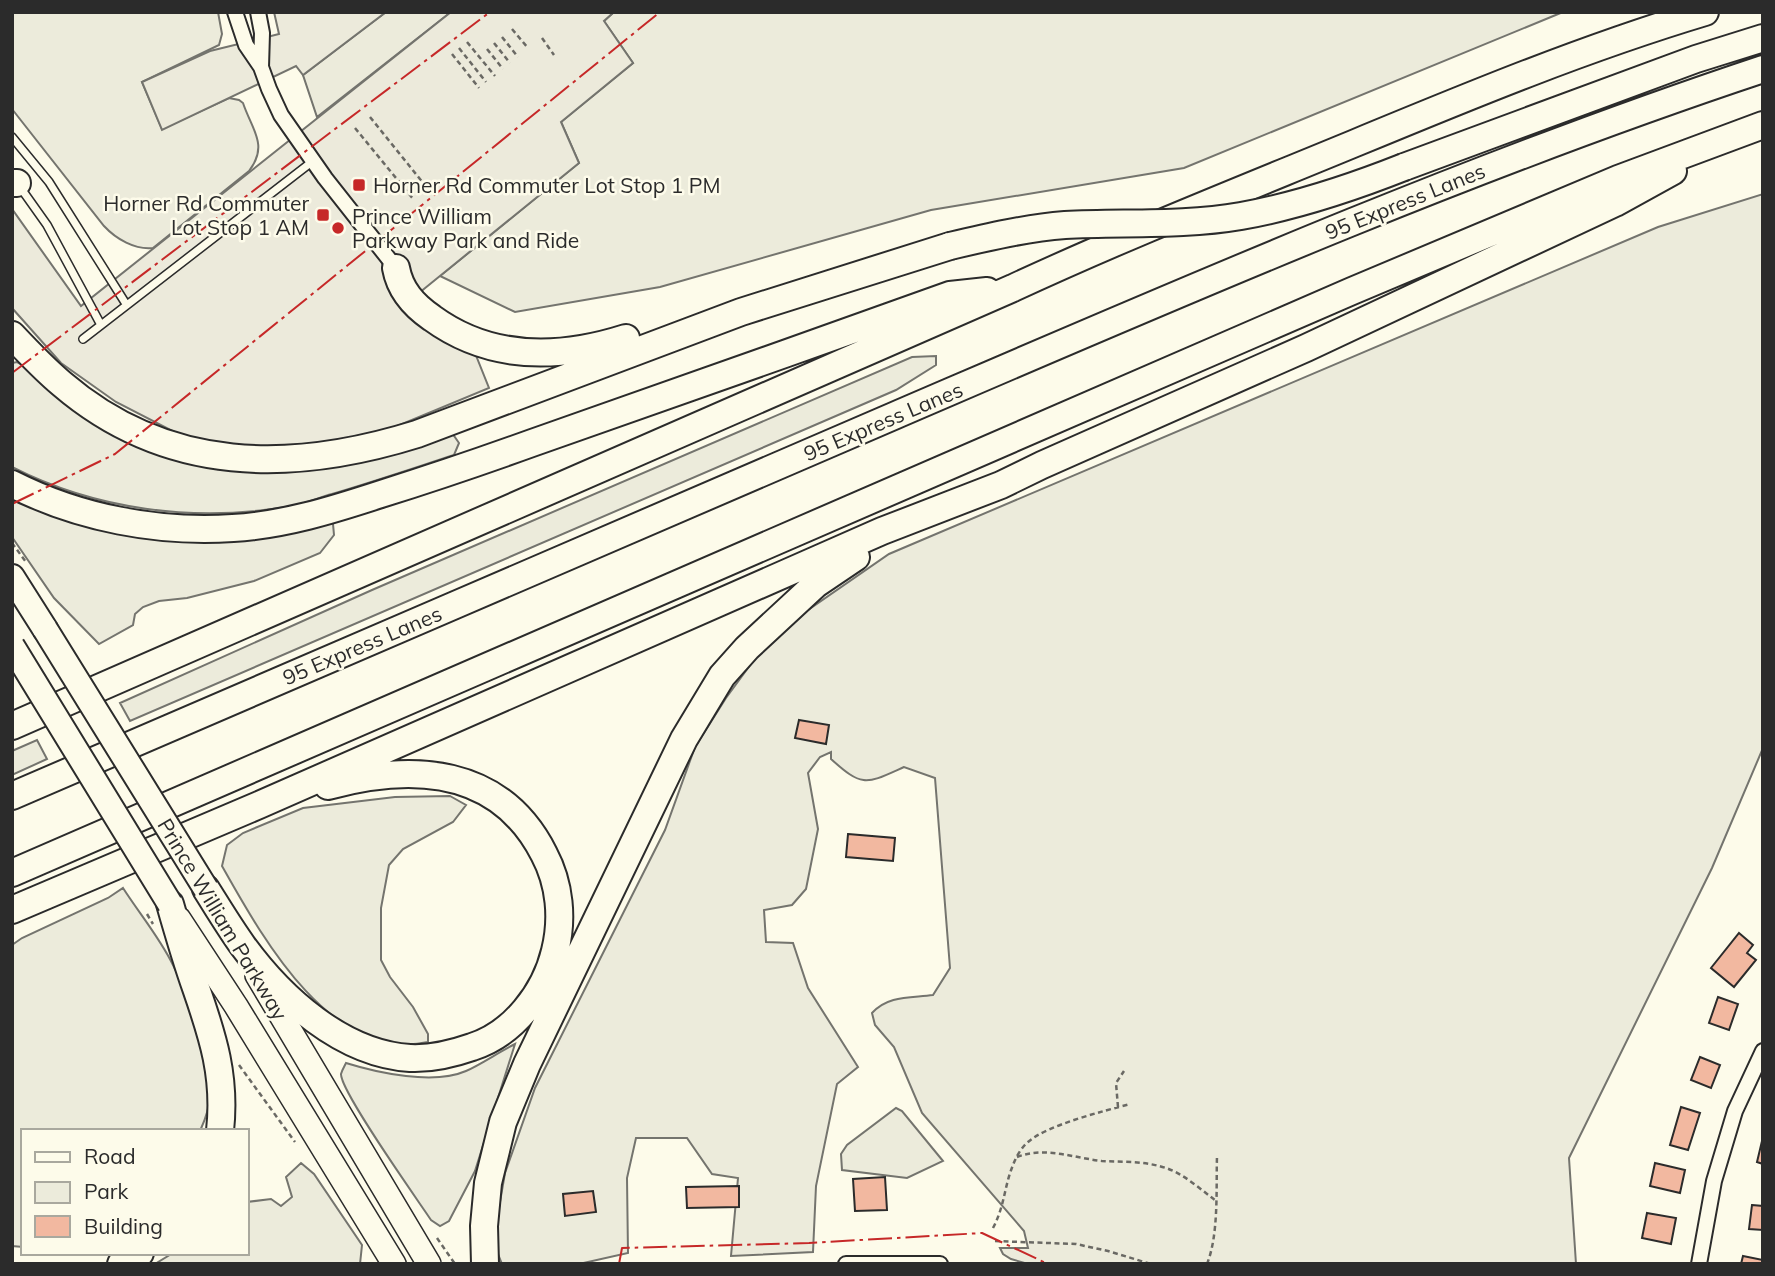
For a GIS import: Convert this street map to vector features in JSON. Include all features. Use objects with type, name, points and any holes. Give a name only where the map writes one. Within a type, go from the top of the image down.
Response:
[{"type":"highway","points":[[12,726],[1118,240],[1428,111],[1580,54],[1705,12]]},
{"type":"highway","points":[[15,344],[86,403],[124,425],[187,450],[254,460],[297,459],[365,449],[417,434],[741,312],[950,246],[1002,234],[1063,226],[1188,222],[1241,216],[1347,190],[1696,59],[1763,38]]},
{"type":"highway","name":"95 Express Lanes","points":[[12,796],[970,383],[1399,202],[1619,118],[1763,69]]},
{"type":"highway","points":[[12,872],[1352,291],[1618,178],[1763,125]]},
{"type":"highway","points":[[485,1264],[484,1226],[488,1183],[503,1122],[527,1064],[684,739],[723,676],[780,615],[840,566],[987,491],[1306,348],[1615,203],[1646,188],[1721,141]]},
{"type":"highway","points":[[396,268],[400,286],[426,314],[456,334],[504,350],[527,353],[576,351],[741,312]]},
{"type":"highway","points":[[12,484],[69,508],[146,525],[230,529],[275,524],[320,514],[449,473],[950,296],[1013,288]]},
{"type":"highway","points":[[12,910],[259,805],[882,531],[987,491]]},
{"type":"highway","name":"Prince William Parkway","points":[[12,577],[206,889]]},
{"type":"highway","name":"Prince William Parkway","points":[[12,646],[170,904]]},
{"type":"highway","points":[[206,889],[244,947],[279,988],[337,1034],[375,1052],[410,1058],[433,1057],[480,1045],[511,1025],[541,987],[555,952],[559,928],[556,886],[550,864],[537,839],[521,817],[489,792],[470,784],[439,777],[415,774],[385,775],[355,779],[259,805]]},
{"type":"highway","points":[[12,921],[92,876]]},
{"type":"highway","points":[[170,904],[217,1052],[222,1090],[220,1129]]},
{"type":"highway","points":[[121,1264],[137,1255]]},
{"type":"main road","name":"Prince William Parkway","points":[[206,889],[429,1264]]},
{"type":"main road","name":"Prince William Parkway","points":[[170,904],[236,1006],[394,1264]]},
{"type":"street","points":[[235,12],[246,45],[261,67],[281,115],[313,162],[396,268]]},
{"type":"street","points":[[258,12],[262,33],[261,67]]},
{"type":"street","points":[[1699,1264],[1714,1181],[1735,1111],[1763,1051]]},
{"type":"street","points":[[846,1264],[940,1264]]},
{"type":"lane","points":[[12,137],[49,182],[126,304]]},
{"type":"lane","points":[[83,340],[126,304],[313,162]]},
{"type":"lane","points":[[14,181],[47,225],[101,325]]},
{"type":"path","points":[[512,29],[528,48]]},
{"type":"path","points":[[502,37],[518,57]]},
{"type":"path","points":[[542,38],[554,55]]},
{"type":"path","points":[[467,42],[495,76]]},
{"type":"path","points":[[494,43],[510,63]]},
{"type":"path","points":[[459,48],[486,82]]},
{"type":"path","points":[[487,50],[503,69]]},
{"type":"path","points":[[452,54],[479,88]]},
{"type":"path","points":[[370,117],[428,189]]},
{"type":"path","points":[[355,128],[414,200]]},
{"type":"path","points":[[1118,1107],[1116,1083],[1124,1071]]},
{"type":"path","points":[[993,1228],[1003,1208],[1011,1169],[1028,1142],[1037,1136],[1130,1104]]},
{"type":"path","points":[[1017,1157],[1044,1152],[1163,1167],[1180,1175],[1215,1200]]},
{"type":"path","points":[[1207,1264],[1212,1246],[1217,1156]]},
{"type":"path","points":[[995,1241],[1076,1244],[1151,1264]]},
{"type":"green space","points":[[12,12],[218,12],[222,34],[219,45],[142,82],[162,129],[229,98],[239,100],[243,103],[257,137],[258,153],[255,162],[249,171],[153,248],[139,247],[120,239],[104,226],[12,109]]},
{"type":"green space","points":[[386,12],[451,12],[317,117],[303,75]]},
{"type":"green space","points":[[614,12],[1563,12],[1184,168],[931,210],[660,287],[515,312],[440,276],[579,163],[561,122],[633,63],[604,21]]},
{"type":"green space","points":[[1763,194],[1763,748],[1712,868],[1569,1158],[1576,1264],[1028,1264],[1003,1254],[1000,1248],[1028,1248],[1024,1231],[922,1113],[894,1047],[875,1025],[872,1013],[893,1000],[933,995],[950,968],[935,778],[904,767],[873,780],[858,779],[831,759],[831,752],[820,757],[808,773],[818,829],[806,889],[792,905],[764,910],[766,942],[793,943],[808,988],[858,1067],[837,1084],[816,1186],[813,1252],[731,1256],[738,1178],[712,1174],[687,1138],[636,1138],[627,1178],[628,1253],[579,1264],[502,1264],[498,1254],[497,1219],[505,1173],[535,1088],[665,830],[695,747],[726,698],[772,635],[889,554],[1658,227]]},
{"type":"green space","points":[[936,356],[936,365],[896,390],[130,721],[120,703],[372,590],[912,357]]},
{"type":"green space","points":[[17,362],[207,467],[259,473],[323,468],[452,433],[459,443],[454,455],[292,506],[216,513],[146,509],[111,503],[44,482],[12,467],[12,363]]},
{"type":"green space","points":[[12,494],[83,521],[318,522],[333,524],[334,535],[320,553],[254,581],[187,598],[159,601],[143,607],[135,614],[133,625],[99,644],[54,598],[12,537]]},
{"type":"green space","points":[[37,740],[47,759],[12,775],[12,751]]},
{"type":"green space","points":[[450,796],[466,805],[453,822],[403,849],[389,865],[381,908],[381,960],[428,1034],[428,1042],[393,1044],[360,1033],[330,1014],[303,988],[257,926],[222,866],[227,845],[243,833],[303,808],[395,797]]},
{"type":"green space","points":[[123,888],[156,935],[179,978],[192,1010],[207,1063],[210,1099],[207,1113],[201,1129],[21,1129],[21,1247],[12,1246],[12,945]]},
{"type":"green space","points":[[515,1044],[475,1171],[449,1221],[440,1226],[431,1220],[365,1122],[344,1084],[342,1071],[346,1063],[406,1076],[453,1075],[466,1071]]},
{"type":"green space","points":[[896,1108],[902,1111],[943,1161],[907,1178],[842,1170],[841,1154],[847,1145]]},
{"type":"green space","points":[[301,1163],[314,1174],[362,1245],[360,1264],[155,1264],[170,1255],[248,1255],[248,1202],[271,1199],[281,1206],[292,1197],[286,1177]]},
{"type":"shaded area","points":[[274,12],[386,12],[303,75],[296,66],[162,130],[142,82],[210,51],[279,34]]},
{"type":"shaded area","name":"Prince William Parkway Park and Ride","points":[[451,12],[614,12],[604,21],[633,63],[561,122],[579,163],[403,306],[429,330],[451,345],[475,353],[489,388],[354,444],[285,453],[184,437],[116,402],[61,363],[12,308],[12,209],[81,306]]},
{"type":"building","points":[[799,720],[829,725],[826,744],[795,738]]},
{"type":"building","points":[[848,834],[895,838],[893,861],[846,857]]},
{"type":"building","points":[[1739,933],[1753,945],[1747,953],[1756,960],[1734,987],[1711,968]]},
{"type":"building","points":[[1718,997],[1738,1004],[1729,1030],[1709,1023]]},
{"type":"building","points":[[1700,1057],[1720,1065],[1711,1088],[1691,1080]]},
{"type":"building","points":[[1681,1107],[1700,1113],[1688,1150],[1670,1145]]},
{"type":"building","points":[[1763,1141],[1763,1164],[1757,1162]]},
{"type":"building","points":[[1655,1163],[1685,1170],[1680,1193],[1650,1186]]},
{"type":"building","points":[[885,1177],[887,1210],[855,1211],[853,1179]]},
{"type":"building","points":[[739,1186],[739,1207],[687,1208],[686,1187]]},
{"type":"building","points":[[593,1191],[596,1212],[565,1216],[563,1194]]},
{"type":"building","points":[[1752,1205],[1763,1206],[1763,1230],[1749,1229]]},
{"type":"building","points":[[1647,1213],[1676,1218],[1671,1244],[1642,1238]]},
{"type":"building","points":[[1743,1256],[1763,1260],[1763,1264],[1741,1264]]},
{"type":"power","points":[[12,373],[490,12]]},
{"type":"power","points":[[12,504],[115,454],[660,12]]},
{"type":"power","points":[[619,1264],[622,1248],[809,1243],[982,1233],[1048,1264]]},
{"type":"place","name":"Horner Rd Commuter Lot Stop 1 PM","points":[[359,185]]},
{"type":"place","name":"Horner Rd Commuter Lot Stop 1 AM","points":[[323,215]]},
{"type":"place","name":"Prince William Parkway Park and Ride","points":[[338,228]]}]
